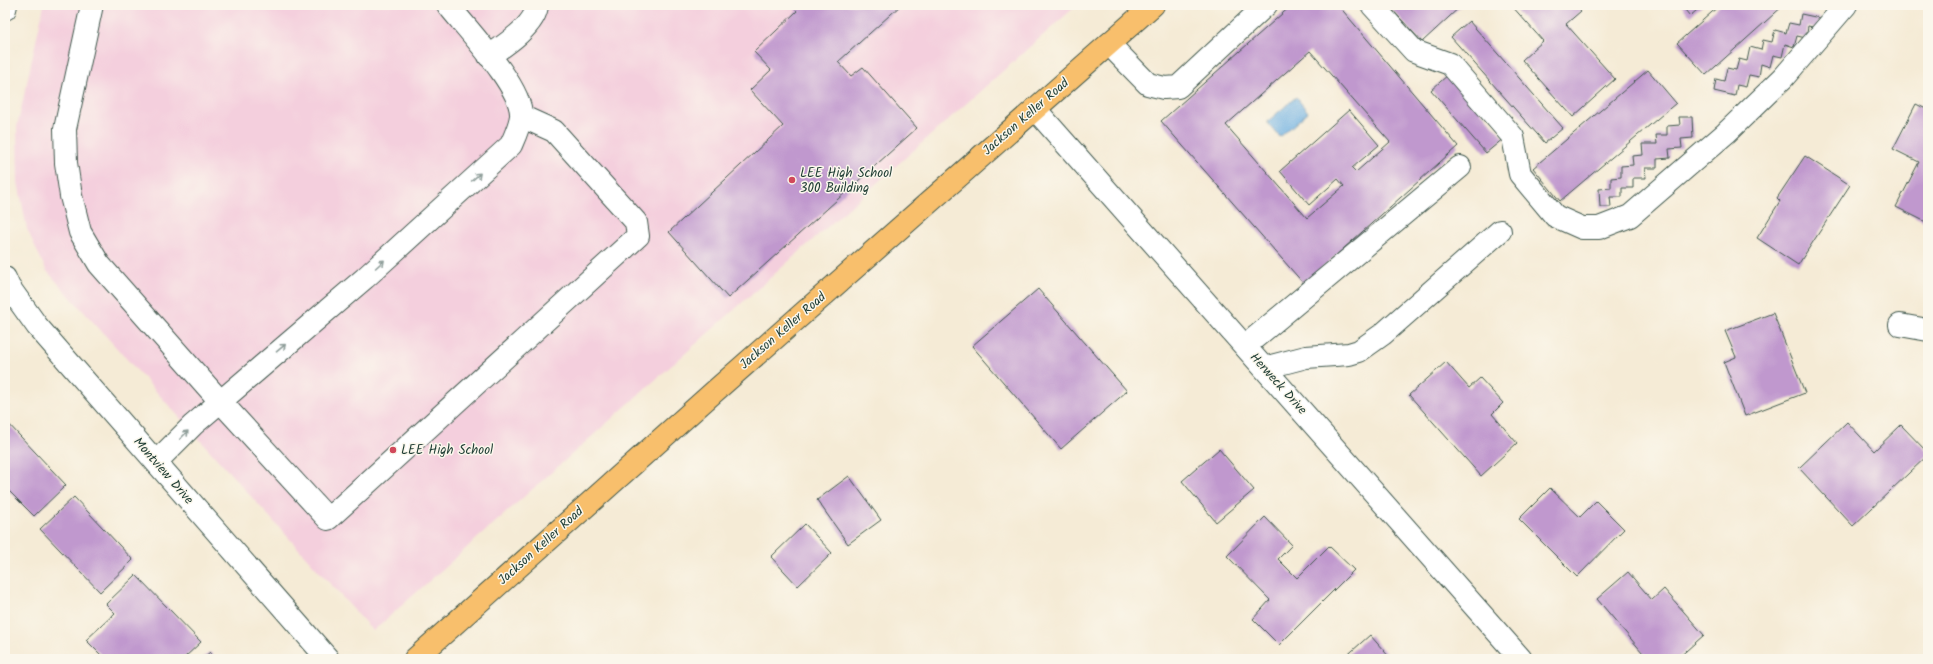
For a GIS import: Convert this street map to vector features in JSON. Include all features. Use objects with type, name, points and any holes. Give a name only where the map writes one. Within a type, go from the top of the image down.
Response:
[{"type":"main road","name":"Jackson Keller Road","points":[[415,659],[1153,5]]},
{"type":"street","points":[[5,9],[6,5]]},
{"type":"street","points":[[92,5],[65,129],[66,163],[71,196],[80,232],[99,264],[220,401],[328,518],[638,236],[636,222],[554,131],[521,116]]},
{"type":"street","points":[[156,462],[220,401],[364,278],[511,144],[521,116],[520,106],[511,84],[448,5]]},
{"type":"street","points":[[489,56],[518,35],[536,11],[537,5]]},
{"type":"street","points":[[1109,44],[1148,84],[1164,88],[1178,87],[1266,5]]},
{"type":"street","points":[[1372,5],[1414,51],[1450,64],[1513,136],[1520,174],[1555,216],[1582,228],[1599,228],[1630,216],[1726,133],[1783,78],[1846,5]]},
{"type":"street","name":"Herweck Drive","points":[[1035,108],[1520,659]]},
{"type":"street","points":[[1245,346],[1460,167]]},
{"type":"street","points":[[1264,368],[1306,357],[1349,354],[1359,351],[1383,334],[1500,231]]},
{"type":"street","name":"Montview Drive","points":[[5,278],[9,287],[37,326],[328,659]]},
{"type":"street","points":[[1900,325],[1928,330]]},
{"type":"shaded area","name":"LEE High School","points":[[44,5],[1077,5],[373,631],[46,270],[27,229],[18,182],[17,127]]},
{"type":"water","points":[[1296,97],[1308,112],[1280,137],[1267,122]]},
{"type":"building","name":"LEE High School 300 Building","points":[[791,5],[901,5],[838,62],[851,76],[863,67],[917,128],[728,298],[669,232],[783,126],[750,90],[771,70],[754,52],[797,11]]},
{"type":"building","points":[[1292,5],[1338,5],[1458,146],[1304,284],[1161,121]],"holes":[[[1310,51],[1390,142],[1356,172],[1352,168],[1379,145],[1349,110],[1280,171],[1309,205],[1338,179],[1344,186],[1307,218],[1226,125]]]},
{"type":"building","points":[[1388,5],[1462,5],[1422,42]]},
{"type":"building","points":[[1511,5],[1576,5],[1581,11],[1566,24],[1615,79],[1573,117],[1522,60],[1543,41]]},
{"type":"building","points":[[1681,5],[1703,5],[1690,16]]},
{"type":"building","points":[[1720,5],[1784,5],[1706,75],[1677,43]]},
{"type":"building","points":[[1801,14],[1820,18],[1817,28],[1808,26],[1806,38],[1797,36],[1794,47],[1785,44],[1782,57],[1773,55],[1770,67],[1761,64],[1759,77],[1749,75],[1746,87],[1737,85],[1735,96],[1714,91],[1716,79],[1724,81],[1727,68],[1736,70],[1739,59],[1747,61],[1750,47],[1761,50],[1763,40],[1772,42],[1775,30],[1786,33],[1789,23],[1799,25]]},
{"type":"building","points":[[1469,21],[1563,128],[1545,143],[1451,37]]},
{"type":"building","points":[[1648,70],[1676,103],[1560,201],[1533,168]]},
{"type":"building","points":[[1449,74],[1504,138],[1486,153],[1431,90]]},
{"type":"building","points":[[1916,104],[1928,110],[1928,223],[1896,207],[1919,162],[1893,149]]},
{"type":"building","points":[[1679,117],[1692,117],[1693,138],[1681,139],[1682,148],[1669,149],[1670,158],[1657,159],[1657,168],[1645,168],[1646,178],[1633,178],[1633,188],[1622,188],[1622,197],[1610,197],[1611,207],[1600,207],[1599,189],[1611,188],[1611,178],[1621,177],[1621,166],[1633,165],[1632,156],[1643,155],[1642,144],[1657,144],[1656,135],[1667,135],[1667,126],[1680,125]]},
{"type":"building","points":[[1805,156],[1850,185],[1798,265],[1757,238],[1780,201],[1777,198]]},
{"type":"building","points":[[1038,289],[1127,391],[1061,449],[972,346]]},
{"type":"building","points":[[1773,313],[1805,393],[1745,416],[1724,362],[1736,357],[1725,331]]},
{"type":"building","points":[[1446,362],[1469,388],[1480,378],[1503,403],[1492,414],[1517,443],[1481,476],[1409,395]]},
{"type":"building","points":[[5,420],[66,485],[34,516],[8,490],[5,493]]},
{"type":"building","points":[[1847,422],[1874,451],[1901,425],[1928,453],[1928,455],[1853,526],[1799,468]]},
{"type":"building","points":[[1219,449],[1254,490],[1216,522],[1182,481]]},
{"type":"building","points":[[849,476],[881,520],[848,544],[817,500]]},
{"type":"building","points":[[1550,488],[1580,517],[1596,501],[1624,529],[1577,577],[1519,519]]},
{"type":"building","points":[[74,497],[133,560],[100,592],[40,529]]},
{"type":"building","points":[[1265,517],[1292,545],[1278,559],[1297,578],[1329,546],[1354,570],[1279,645],[1253,619],[1270,600],[1227,556]]},
{"type":"building","points":[[805,524],[832,553],[798,586],[771,557]]},
{"type":"building","points":[[1628,572],[1652,600],[1664,589],[1704,635],[1677,659],[1648,659],[1597,599]]},
{"type":"building","points":[[136,575],[201,642],[183,659],[105,659],[86,640],[115,613],[106,604]]},
{"type":"building","points":[[1370,635],[1391,659],[1343,659]]},
{"type":"building","points":[[210,652],[216,659],[202,659]]},
{"type":"place","name":"LEE High School 300 Building","points":[[792,180]]},
{"type":"place","name":"LEE High School","points":[[393,450]]}]
